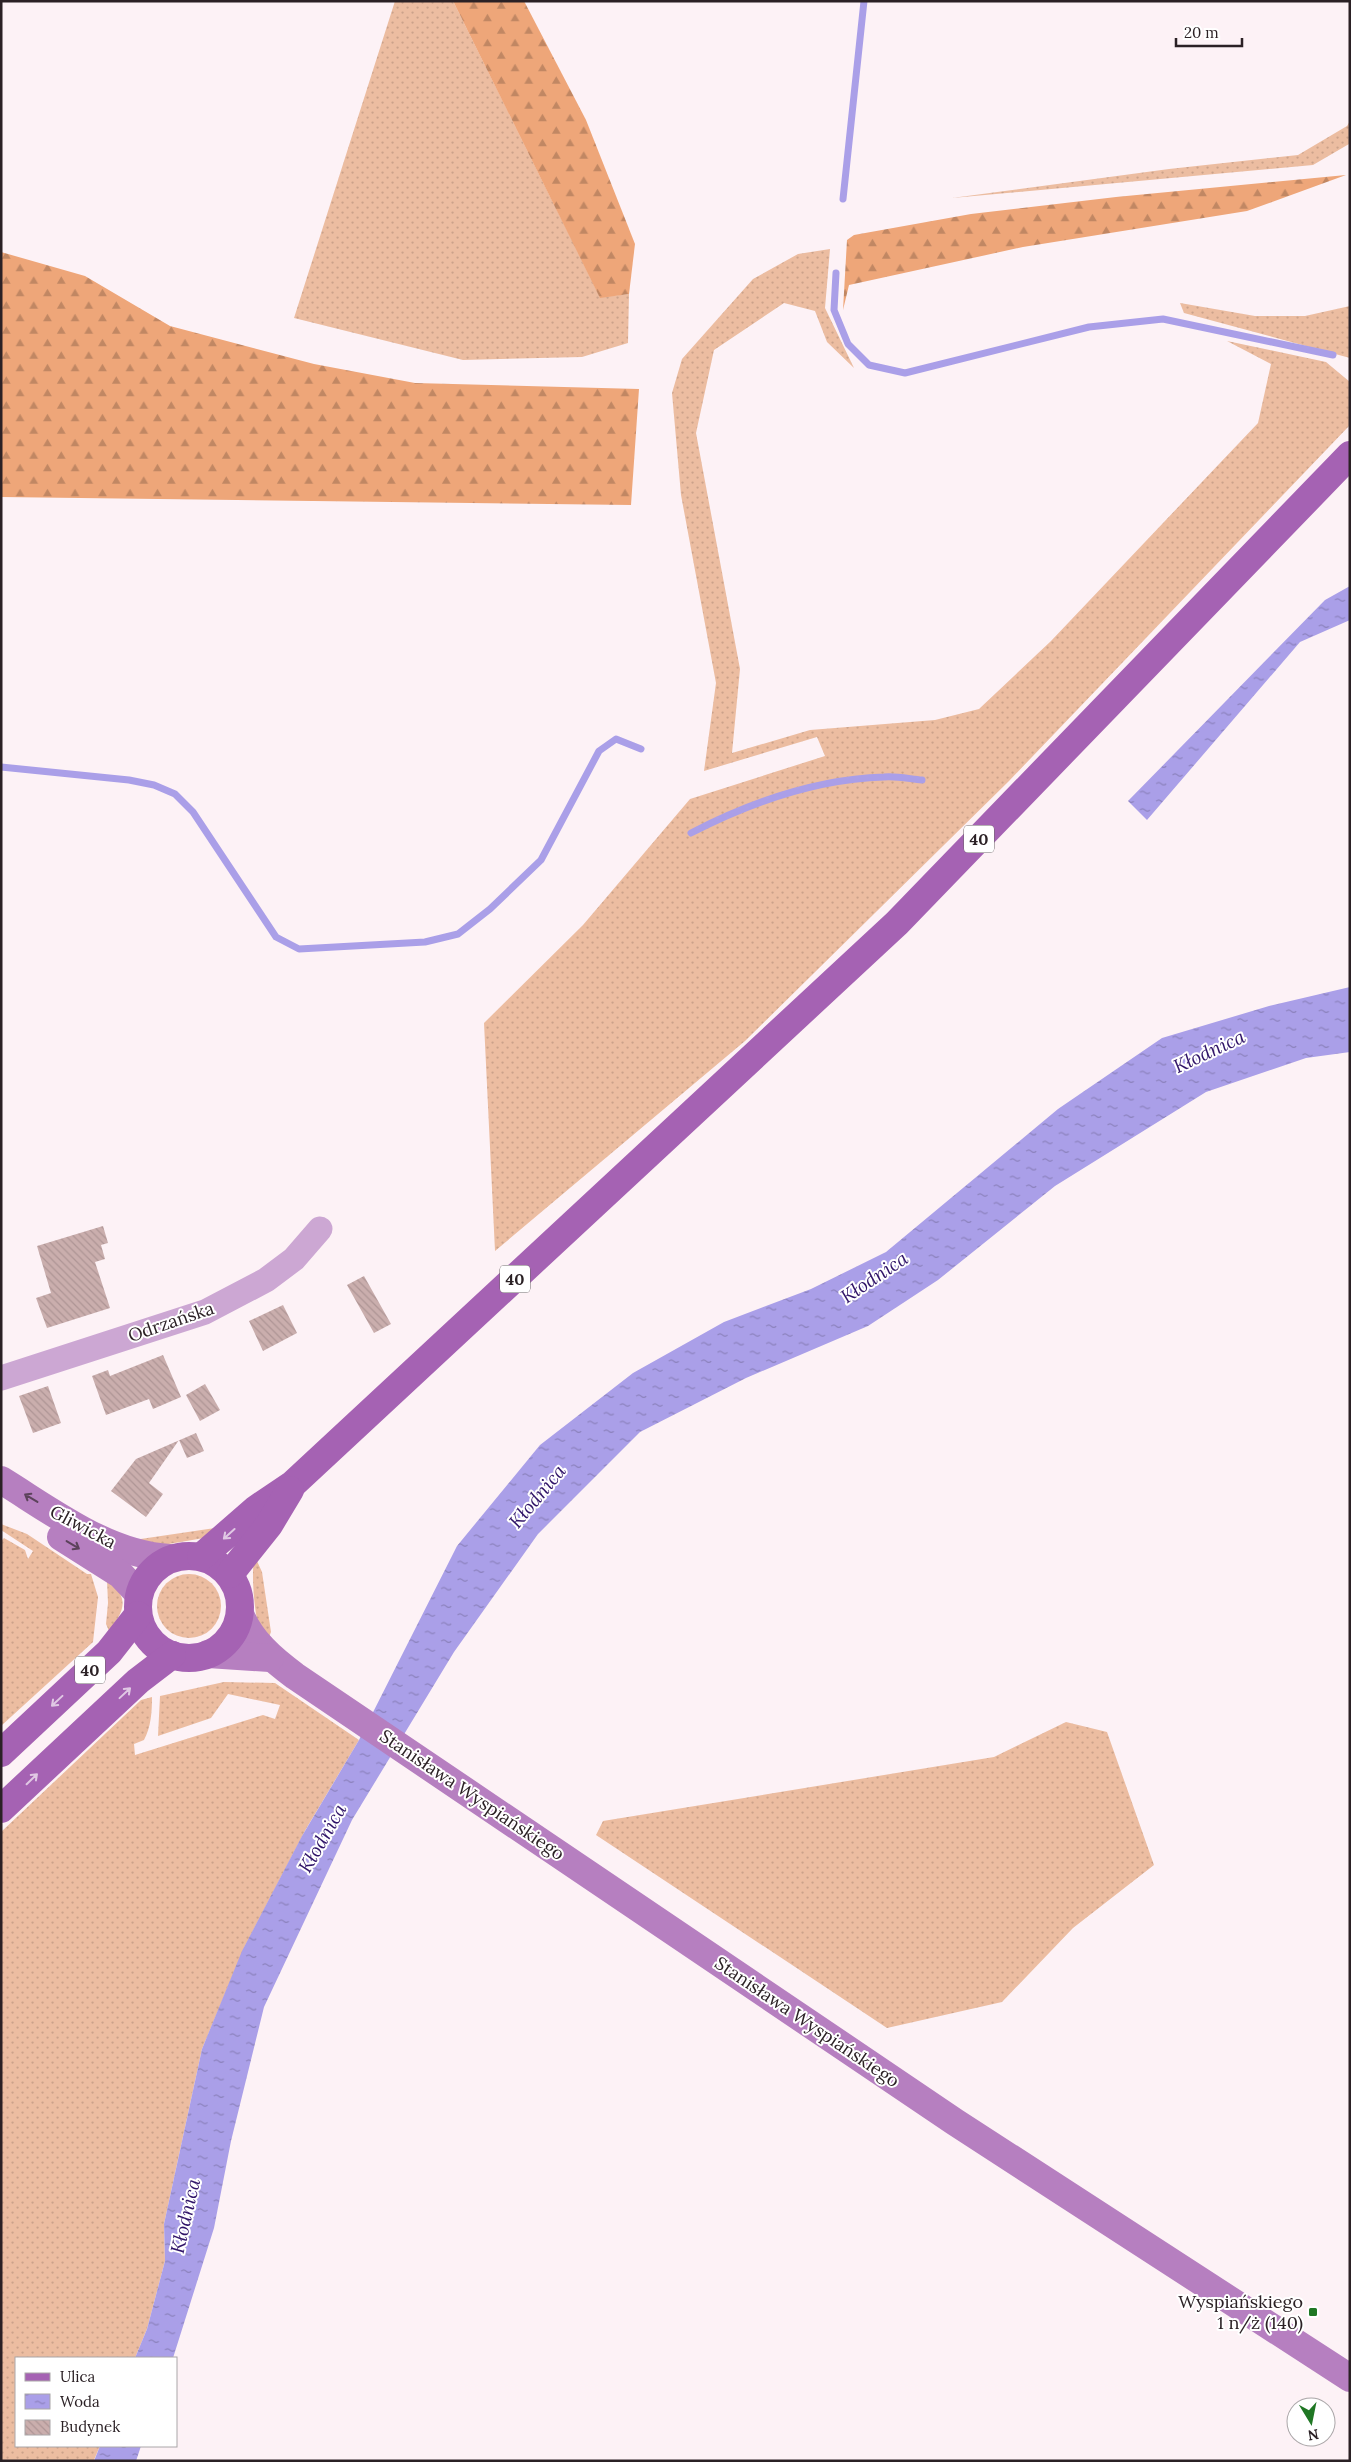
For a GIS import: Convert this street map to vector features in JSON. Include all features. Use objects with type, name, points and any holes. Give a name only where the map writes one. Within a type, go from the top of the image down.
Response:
[{"type":"main road","name":"40","points":[[201,1557],[256,1509],[293,1484],[897,923],[1350,455]]},
{"type":"main road","name":"Gliwicka","points":[[1,1480],[86,1532],[111,1544],[155,1558],[170,1558]]},
{"type":"main road","name":"40","points":[[230,1574],[269,1525],[293,1484]]},
{"type":"main road","name":"Gliwicka","points":[[1,1502],[121,1575],[138,1604]]},
{"type":"main road","points":[[138,1604],[142,1628],[150,1640],[160,1649],[172,1655],[197,1658],[221,1647],[231,1636],[240,1614],[238,1589],[230,1574],[219,1564],[201,1557],[170,1558]]},
{"type":"main road","name":"40","points":[[1,1752],[109,1652],[138,1604],[145,1579],[156,1566],[170,1558]]},
{"type":"main road","name":"Stanisława Wyspiańskiego","points":[[240,1614],[245,1626],[270,1658],[295,1676],[963,2128],[1350,2378]]},
{"type":"main road","points":[[208,1654],[270,1658]]},
{"type":"main road","name":"40","points":[[1,1809],[138,1681],[172,1655]]},
{"type":"street","name":"Odrzańska","points":[[1,1378],[205,1312],[266,1280],[294,1259],[320,1229]]},
{"type":"shaded area","points":[[395,1],[453,1],[600,297],[629,294],[628,343],[582,357],[463,360],[294,318]]},
{"type":"shaded area","points":[[1350,121],[1349,144],[1313,165],[952,198],[1169,169],[1298,155],[1347,126]]},
{"type":"shaded area","points":[[830,249],[825,308],[854,368],[827,342],[815,311],[784,303],[714,350],[696,433],[740,669],[732,753],[810,730],[935,720],[979,709],[1051,641],[1258,423],[1271,364],[1227,341],[1326,362],[1350,382],[1350,425],[1009,781],[745,1041],[495,1251],[484,1023],[583,925],[690,799],[825,756],[817,737],[704,771],[716,683],[681,495],[672,393],[682,359],[753,279],[798,254]]},
{"type":"shaded area","points":[[1180,303],[1255,316],[1305,316],[1350,306],[1350,358],[1184,313]]},
{"type":"shaded area","points":[[1,1524],[27,1534],[87,1574],[91,1574],[98,1597],[93,1642],[1,1726],[1,1541],[4,1538],[25,1550],[28,1559],[33,1551],[1,1530]]},
{"type":"shaded area","points":[[215,1528],[210,1537],[145,1548],[127,1541]]},
{"type":"shaded area","points":[[257,1561],[262,1572],[271,1632],[269,1637],[261,1630],[258,1624],[253,1576],[254,1562]]},
{"type":"shaded area","points":[[189,1574],[207,1580],[215,1588],[221,1606],[215,1624],[207,1632],[189,1638],[171,1632],[163,1624],[157,1606],[163,1588],[171,1580]]},
{"type":"shaded area","points":[[107,1580],[119,1593],[123,1604],[119,1617],[109,1631],[106,1624],[108,1603]]},
{"type":"shaded area","points":[[224,1682],[275,1683],[359,1740],[306,1829],[245,1946],[202,2049],[164,2224],[165,2261],[147,2329],[135,2357],[15,2357],[15,2447],[100,2447],[94,2460],[1,2461],[1,1832],[141,1700],[152,1697],[150,1725],[144,1740],[134,1744],[135,1755],[263,1715],[275,1719],[280,1705],[228,1694],[211,1718],[158,1736],[160,1696]]},
{"type":"shaded area","points":[[1066,1722],[1107,1732],[1154,1865],[1073,1928],[1002,2002],[887,2028],[596,1835],[603,1821],[994,1757]]},
{"type":"green space","points":[[453,1],[524,1],[586,120],[635,244],[629,294],[600,298]]},
{"type":"green space","points":[[1346,175],[1247,211],[1023,247],[849,285],[843,310],[847,240],[854,235],[971,214],[1116,197]]},
{"type":"green space","points":[[1,252],[85,276],[170,326],[314,364],[415,383],[639,389],[631,505],[1,497]]},
{"type":"water","points":[[1350,586],[1350,620],[1300,642],[1147,820],[1128,801],[1325,600]]},
{"type":"water","name":"Kłodnica","points":[[1350,987],[1350,1052],[1306,1058],[1206,1092],[1055,1186],[938,1280],[868,1326],[746,1378],[640,1432],[538,1534],[454,1652],[352,1820],[264,2007],[231,2141],[214,2228],[173,2357],[135,2357],[147,2329],[165,2261],[164,2224],[202,2049],[242,1951],[302,1836],[359,1740],[457,1546],[540,1445],[633,1373],[724,1322],[811,1289],[886,1252],[1058,1109],[1162,1038],[1269,1006]]},
{"type":"water","points":[[100,2447],[141,2447],[136,2461],[94,2461]]},
{"type":"building","points":[[103,1226],[108,1243],[101,1245],[105,1259],[95,1262],[110,1308],[47,1328],[36,1298],[51,1293],[37,1246]]},
{"type":"building","points":[[364,1276],[391,1324],[374,1333],[347,1285]]},
{"type":"building","points":[[283,1305],[297,1333],[263,1351],[249,1321]]},
{"type":"building","points":[[163,1355],[181,1397],[153,1409],[149,1399],[106,1415],[92,1376],[108,1370],[110,1376]]},
{"type":"building","points":[[205,1384],[220,1410],[200,1421],[186,1395]]},
{"type":"building","points":[[48,1386],[61,1423],[33,1433],[19,1396]]},
{"type":"building","points":[[196,1433],[204,1451],[187,1458],[179,1440]]},
{"type":"building","points":[[179,1441],[149,1483],[163,1494],[146,1517],[111,1491],[136,1459]]},
{"type":"waterway","points":[[843,199],[864,1]]},
{"type":"waterway","points":[[836,273],[834,310],[848,344],[869,365],[905,373],[1089,327],[1163,319],[1333,355]]},
{"type":"waterway","points":[[1,767],[129,780],[154,785],[175,794],[193,812],[276,937],[299,949],[425,942],[458,934],[490,909],[541,860],[599,751],[616,739],[641,749]]},
{"type":"waterway","points":[[691,833],[737,811],[809,787],[834,782],[884,777],[922,780]]},
{"type":"place","name":"Wyspiańskiego 1 n/ż (140)","points":[[1313,2312]]}]
